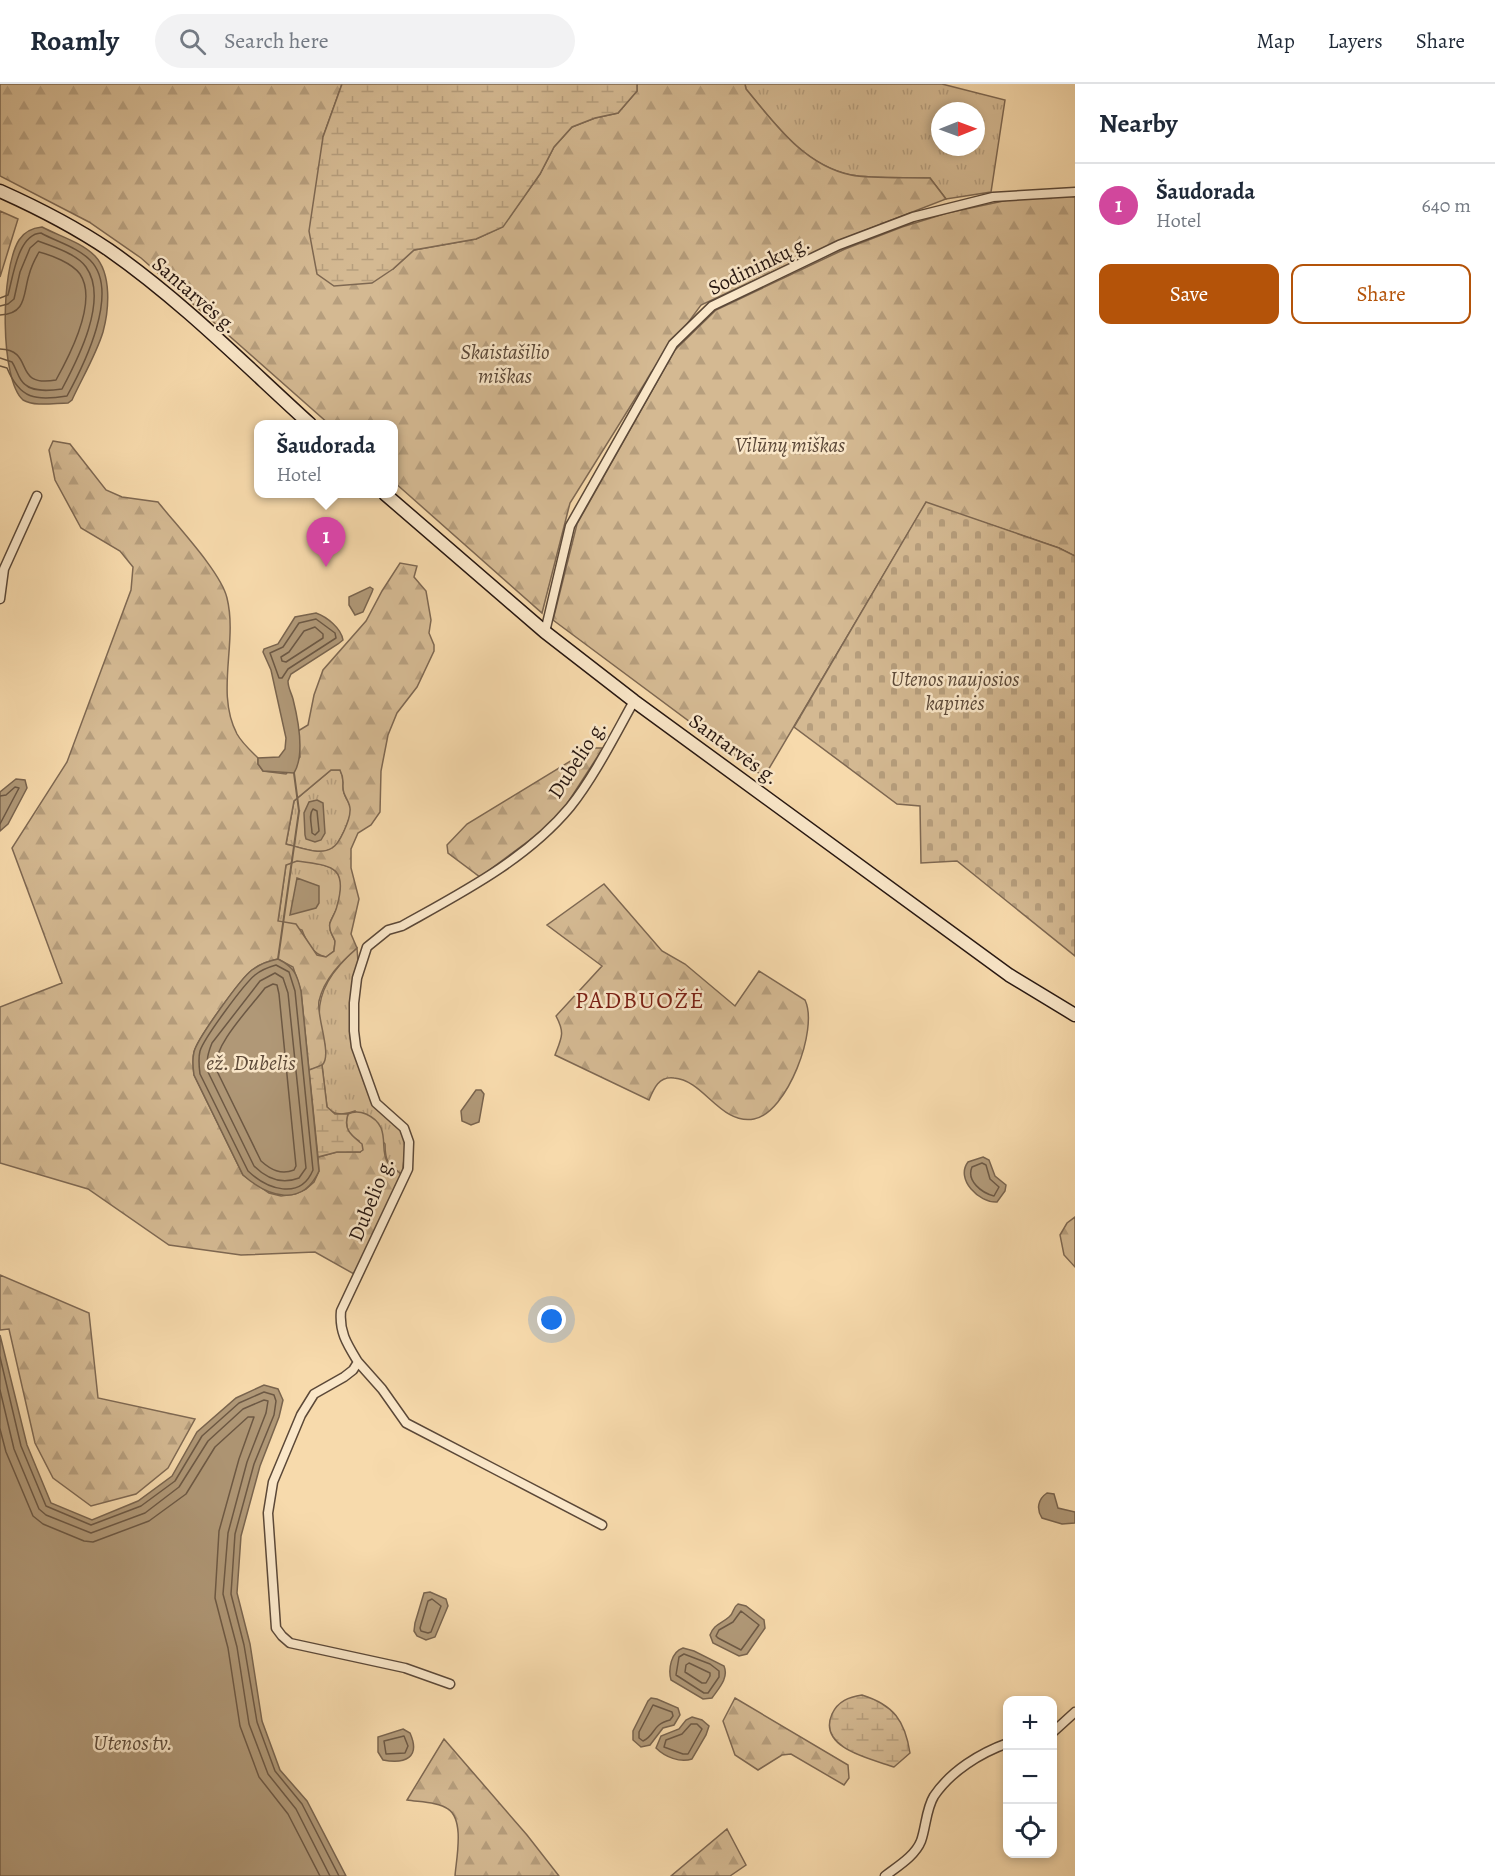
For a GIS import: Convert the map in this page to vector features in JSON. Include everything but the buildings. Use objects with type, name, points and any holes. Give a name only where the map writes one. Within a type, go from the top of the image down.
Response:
[{"type":"main road","name":"Santarvės g.","points":[[0,191],[42,211],[108,249],[139,272],[202,325],[306,420]]},
{"type":"main road","name":"Santarvės g.","points":[[390,498],[545,632],[634,701],[1009,975],[1075,1015]]},
{"type":"street","name":"Sodininkų g.","points":[[545,632],[570,526],[673,344],[712,306],[839,245],[913,217],[993,197],[1075,192]]},
{"type":"street","points":[[0,599],[4,569],[37,496]]},
{"type":"street","name":"Dubelio g.","points":[[602,1525],[406,1423],[382,1389],[358,1362],[342,1337],[340,1324],[342,1311],[408,1169],[409,1142],[404,1128],[376,1102],[356,1047],[354,1003],[362,958],[367,947],[388,930],[402,926],[478,883],[525,850],[554,824],[580,793],[634,701]]},
{"type":"street","points":[[358,1362],[353,1370],[344,1377],[314,1394],[301,1415],[273,1482],[268,1513],[276,1628],[290,1643],[405,1668],[450,1684]]},
{"type":"street","points":[[1057,1729],[1075,1712]]},
{"type":"street","points":[[885,1876],[909,1857],[921,1842],[933,1797],[953,1775],[984,1752],[1003,1745]]},
{"type":"green space","name":"Skaistašilio miškas","points":[[0,84],[342,84],[323,137],[393,269],[414,250],[476,239],[502,227],[540,174],[554,147],[572,127],[595,118],[618,113],[637,91],[637,84],[745,84],[746,89],[780,129],[805,153],[819,162],[851,175],[930,178],[946,199],[843,239],[701,305],[653,370],[570,503],[542,613],[398,486],[398,420],[324,420],[141,258],[89,222],[0,176]]},
{"type":"green space","points":[[342,84],[637,84],[637,91],[618,113],[595,118],[572,127],[554,147],[540,174],[503,227],[476,239],[414,250],[393,269],[372,283],[334,286],[317,274],[309,231],[323,137]]},
{"type":"green space","points":[[745,84],[942,84],[1005,100],[991,192],[946,199],[930,178],[859,176],[834,170],[804,153],[768,116],[746,89]]},
{"type":"green space","name":"Vilūnų miškas","points":[[1075,197],[1075,556],[1059,548],[926,503],[764,777],[553,620],[577,524],[675,350],[716,310],[845,249],[902,227],[947,213],[1008,200]]},
{"type":"green space","points":[[0,211],[18,219],[0,277]]},
{"type":"green space","points":[[53,441],[70,444],[106,490],[122,497],[158,502],[216,575],[227,598],[230,615],[227,684],[231,718],[237,734],[258,758],[258,764],[263,771],[286,774],[300,757],[298,731],[308,725],[314,695],[323,670],[366,621],[400,563],[417,566],[414,577],[426,591],[431,620],[429,633],[434,651],[417,687],[397,713],[388,735],[381,771],[380,812],[371,825],[358,833],[351,849],[351,868],[359,899],[351,934],[357,948],[339,965],[321,993],[319,1008],[325,1060],[322,1065],[309,1070],[301,991],[293,967],[278,959],[261,964],[246,975],[211,1022],[197,1045],[193,1058],[194,1075],[243,1175],[269,1193],[281,1196],[295,1194],[306,1189],[314,1182],[319,1171],[318,1157],[337,1152],[360,1152],[359,1141],[348,1130],[346,1122],[348,1114],[363,1113],[379,1125],[382,1131],[385,1158],[402,1175],[354,1274],[315,1252],[241,1255],[169,1245],[88,1189],[0,1163],[0,1007],[62,983],[12,848],[67,762],[131,590],[133,567],[120,551],[81,528],[55,480],[49,450]],"holes":[[[331,770],[340,770],[344,793],[350,808],[350,815],[338,842],[332,848],[322,851],[286,844],[294,801]],[[297,861],[327,866],[338,875],[340,892],[330,926],[335,941],[334,951],[326,957],[317,955],[296,924],[278,921],[286,865]]]},
{"type":"green space","name":"Utenos naujosios kapinės","points":[[926,502],[1059,548],[1075,556],[1075,956],[957,861],[921,863],[920,806],[897,804],[794,727]]},
{"type":"green space","points":[[594,748],[603,748],[565,807],[546,828],[480,877],[448,853],[447,845],[467,824]]},
{"type":"green space","points":[[331,770],[340,770],[344,793],[351,808],[347,825],[338,842],[332,849],[322,852],[286,844],[294,801]]},
{"type":"green space","points":[[297,860],[334,869],[341,882],[338,905],[330,926],[335,941],[334,951],[326,957],[314,951],[302,930],[278,922],[286,865]]},
{"type":"green space","points":[[604,884],[662,951],[685,964],[735,1006],[759,971],[805,1000],[808,1030],[804,1049],[788,1086],[778,1102],[766,1113],[754,1119],[742,1119],[731,1115],[694,1086],[674,1078],[661,1081],[655,1087],[649,1100],[555,1055],[562,1035],[556,1016],[602,966],[547,925]]},
{"type":"green space","points":[[357,948],[358,962],[352,1024],[368,1091],[399,1127],[406,1143],[402,1175],[388,1162],[385,1144],[355,1111],[340,1114],[327,1107],[322,1065],[325,1050],[320,1024],[320,1001],[334,972]]},
{"type":"green space","points":[[322,1065],[327,1107],[335,1114],[348,1114],[347,1128],[351,1135],[362,1144],[363,1150],[360,1152],[337,1152],[318,1157],[309,1070]]},
{"type":"green space","points":[[1075,1217],[1075,1267],[1064,1255],[1060,1235],[1067,1223]]},
{"type":"green space","points":[[0,1275],[89,1313],[98,1398],[195,1419],[168,1468],[136,1494],[91,1506],[53,1478],[35,1443],[9,1329],[0,1330]]},
{"type":"green space","points":[[862,1695],[890,1709],[905,1732],[910,1753],[894,1767],[860,1756],[839,1744],[832,1736],[829,1726],[834,1710],[844,1700]]},
{"type":"green space","points":[[735,1698],[848,1765],[849,1778],[844,1785],[791,1754],[782,1755],[758,1770],[735,1755],[723,1721]]},
{"type":"green space","points":[[444,1739],[527,1835],[559,1876],[455,1876],[458,1831],[453,1814],[439,1805],[407,1800]]},
{"type":"green space","points":[[727,1829],[746,1865],[730,1876],[671,1876]]},
{"type":"water","points":[[42,227],[77,243],[95,256],[107,282],[108,303],[103,332],[89,366],[72,400],[68,403],[39,404],[23,400],[15,389],[10,371],[5,324],[8,275],[19,240],[32,229]]},
{"type":"water","points":[[370,587],[373,589],[363,612],[355,615],[349,605],[349,597]]},
{"type":"water","points":[[316,613],[333,624],[343,640],[291,674],[288,681],[300,737],[299,757],[294,773],[263,771],[258,764],[258,758],[279,757],[285,749],[286,738],[264,649],[278,644],[295,617]]},
{"type":"water","points":[[16,779],[25,780],[27,788],[8,824],[0,831],[0,792]]},
{"type":"water","points":[[317,800],[323,803],[325,833],[321,840],[315,842],[306,839],[304,813],[309,802]]},
{"type":"water","points":[[297,878],[319,886],[319,903],[316,908],[290,915]]},
{"type":"water","name":"ež. Dubelis","points":[[278,959],[294,972],[301,991],[319,1171],[312,1183],[303,1190],[284,1195],[263,1189],[243,1175],[194,1075],[193,1064],[197,1045],[220,1009],[246,975],[264,963]]},
{"type":"water","points":[[476,1090],[481,1090],[484,1094],[479,1122],[471,1125],[462,1121],[461,1111]]},
{"type":"water","points":[[983,1157],[989,1160],[995,1176],[1006,1185],[1005,1191],[997,1202],[983,1199],[976,1194],[965,1176],[968,1162]]},
{"type":"water","name":"Utenos tv.","points":[[0,1335],[27,1445],[51,1503],[92,1520],[138,1501],[172,1476],[197,1432],[236,1398],[264,1385],[278,1389],[283,1400],[279,1417],[260,1466],[241,1536],[237,1593],[250,1644],[262,1721],[280,1770],[307,1801],[346,1876],[0,1876]]},
{"type":"water","points":[[1047,1493],[1054,1494],[1058,1508],[1075,1512],[1075,1523],[1062,1524],[1042,1518],[1039,1504]]},
{"type":"water","points":[[430,1592],[446,1599],[448,1606],[435,1637],[426,1640],[417,1636],[414,1631],[424,1593]]},
{"type":"water","points":[[738,1604],[746,1606],[764,1620],[765,1628],[747,1654],[739,1656],[713,1643],[710,1635],[716,1626],[731,1615]]},
{"type":"water","points":[[683,1648],[724,1666],[724,1679],[712,1698],[703,1699],[671,1680],[671,1661]]},
{"type":"water","points":[[651,1698],[678,1708],[680,1715],[674,1725],[663,1728],[650,1745],[641,1747],[633,1740],[633,1731]]},
{"type":"water","points":[[692,1717],[702,1720],[709,1726],[692,1759],[673,1758],[656,1748],[661,1736],[679,1729],[686,1720]]},
{"type":"water","points":[[403,1729],[410,1733],[414,1748],[412,1754],[404,1760],[383,1760],[378,1752],[378,1737]]},
{"type":"waterway","points":[[278,959],[299,811],[294,773]]},
{"type":"place","name":"Šaudorada","points":[[326,567]]},
{"type":"district","name":"PADBUOŽĖ","points":[[640,1000]]}]
